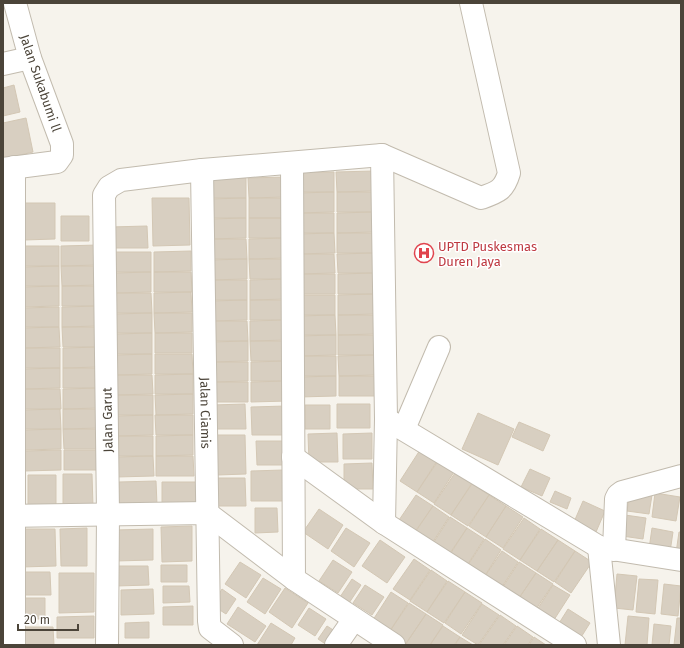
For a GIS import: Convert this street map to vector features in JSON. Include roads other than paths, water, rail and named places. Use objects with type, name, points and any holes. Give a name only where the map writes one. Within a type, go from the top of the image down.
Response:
[{"type":"street","name":"Jalan Sukabumi ll","points":[[8,168],[57,162],[62,155],[62,144],[30,58],[15,3]]},
{"type":"street","points":[[202,170],[382,155],[481,198],[495,193],[506,184],[510,173],[471,3]]},
{"type":"street","points":[[3,64],[30,58]]},
{"type":"street","points":[[382,155],[395,424],[384,523]]},
{"type":"street","points":[[292,162],[294,579]]},
{"type":"street","points":[[8,168],[9,516],[14,645]]},
{"type":"street","name":"Jalan Garut","points":[[107,645],[108,514],[104,195],[109,187],[121,180],[202,170]]},
{"type":"street","name":"Jalan Ciamis","points":[[202,170],[206,513],[209,621],[210,628],[232,645]]},
{"type":"street","points":[[395,424],[439,347]]},
{"type":"street","points":[[395,424],[606,549],[681,560]]},
{"type":"street","points":[[293,457],[384,523],[576,645]]},
{"type":"street","points":[[609,645],[606,549],[616,499],[622,492],[681,476]]},
{"type":"street","points":[[9,516],[206,513],[294,579],[394,645]]},
{"type":"street","points":[[336,645],[354,619]]},
{"type":"place","name":"UPTD Puskesmas Duren Jaya","points":[[424,253]]}]
